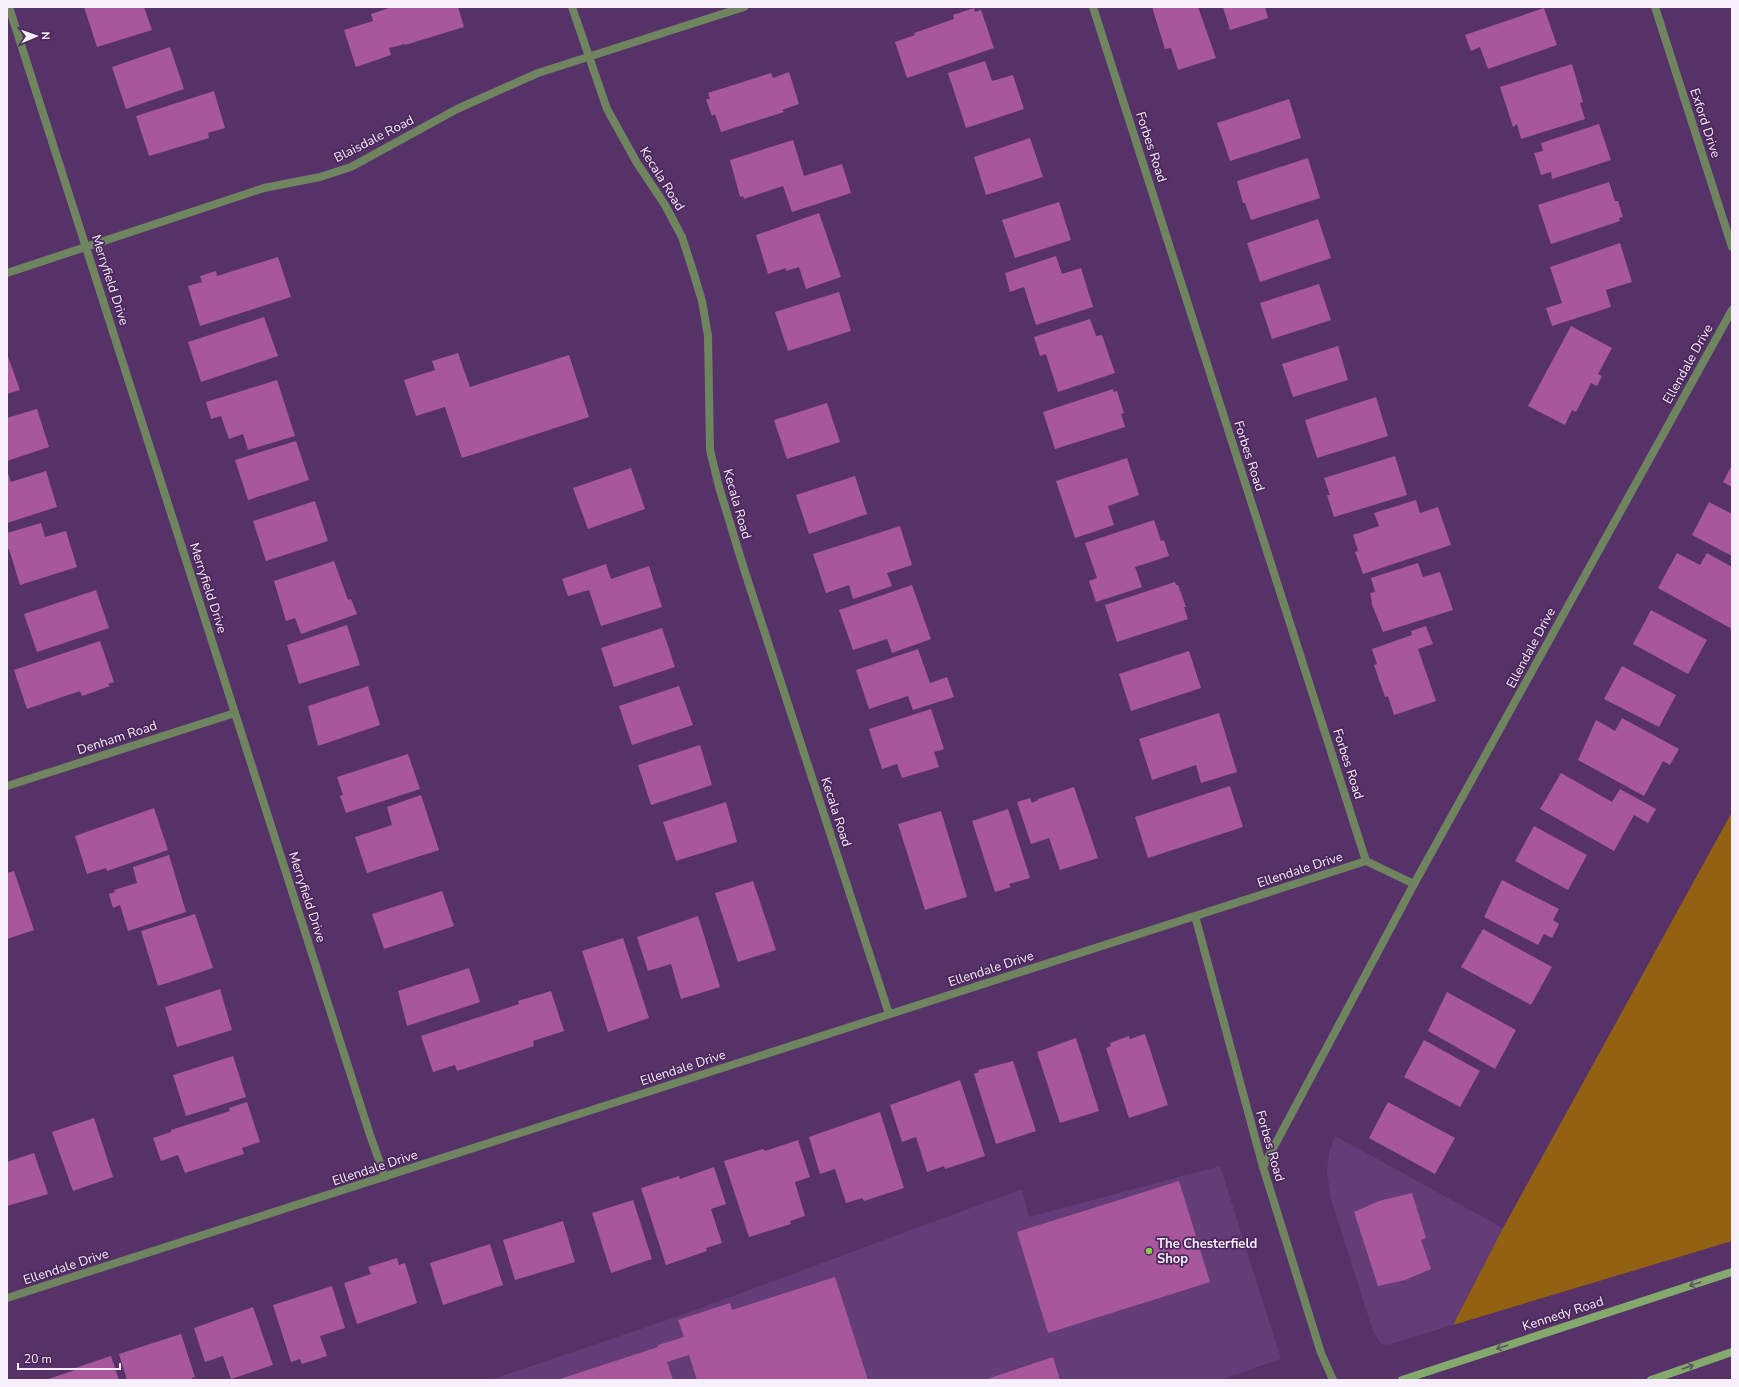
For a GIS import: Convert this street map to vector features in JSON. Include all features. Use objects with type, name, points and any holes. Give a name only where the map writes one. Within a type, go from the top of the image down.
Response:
[{"type":"main road","name":"Kennedy Road","points":[[1402,1380],[1732,1272]]},
{"type":"main road","points":[[1651,1380],[1732,1352]]},
{"type":"street","name":"Merryfield Drive","points":[[9,7],[385,1177]]},
{"type":"street","name":"Kecala Road","points":[[572,7],[607,109],[637,163],[665,205],[682,237],[693,271],[702,301],[708,336],[710,450],[719,487],[744,569],[889,1014]]},
{"type":"street","name":"Blaisdale Road","points":[[7,273],[264,188],[320,177],[351,167],[456,109],[538,73],[744,7]]},
{"type":"street","name":"Forbes Road","points":[[1093,7],[1366,861]]},
{"type":"street","name":"Exford Drive","points":[[1654,7],[1732,247]]},
{"type":"street","name":"Ellendale Drive","points":[[1263,1167],[1414,884],[1732,310]]},
{"type":"street","name":"Denham Road","points":[[7,786],[235,713]]},
{"type":"street","points":[[1366,861],[1414,884]]},
{"type":"street","name":"Ellendale Drive","points":[[7,1298],[1366,861]]},
{"type":"street","name":"Forbes Road","points":[[1195,916],[1263,1167],[1319,1346],[1333,1380]]},
{"type":"shaded area","points":[[1732,812],[1732,1241],[1453,1325],[1503,1228]]},
{"type":"shaded area","points":[[1335,1136],[1503,1228],[1453,1325],[1387,1345],[1380,1343],[1372,1328],[1331,1199],[1327,1171],[1329,1153]]},
{"type":"shaded area","points":[[1220,1166],[1281,1359],[1220,1380],[490,1380],[679,1316],[1022,1189],[1029,1217]]},
{"type":"building","points":[[84,7],[144,7],[152,30],[97,47]]},
{"type":"building","points":[[392,7],[458,7],[464,27],[405,45],[389,48],[391,55],[356,67],[344,30],[373,21],[371,14]]},
{"type":"building","points":[[1152,7],[1198,7],[1216,58],[1178,70],[1171,48],[1165,49]]},
{"type":"building","points":[[1223,7],[1265,7],[1268,18],[1230,30]]},
{"type":"building","points":[[974,8],[975,12],[981,10],[994,48],[907,78],[895,42],[915,35],[914,33],[954,19],[953,15]]},
{"type":"building","points":[[1544,8],[1557,45],[1488,69],[1480,47],[1471,51],[1465,35]]},
{"type":"building","points":[[170,47],[184,89],[126,109],[112,67]]},
{"type":"building","points":[[985,61],[992,81],[1013,75],[1024,109],[966,128],[948,73]]},
{"type":"building","points":[[1572,64],[1583,102],[1580,103],[1585,119],[1521,139],[1517,124],[1513,127],[1500,87]]},
{"type":"building","points":[[789,72],[799,104],[782,110],[784,112],[721,132],[715,114],[712,116],[706,99],[710,99],[708,93],[771,73],[773,78]]},
{"type":"building","points":[[214,91],[225,128],[208,133],[209,138],[149,156],[136,116]]},
{"type":"building","points":[[1289,99],[1301,138],[1230,161],[1217,123]]},
{"type":"building","points":[[1599,124],[1611,160],[1552,179],[1551,172],[1541,175],[1534,153],[1543,151],[1541,143]]},
{"type":"building","points":[[1030,138],[1043,177],[986,195],[974,157]]},
{"type":"building","points":[[793,140],[804,176],[842,164],[851,193],[792,212],[783,186],[744,199],[743,196],[740,197],[730,160]]},
{"type":"building","points":[[1308,158],[1320,198],[1251,220],[1245,203],[1243,203],[1237,181]]},
{"type":"building","points":[[1609,182],[1615,201],[1618,201],[1623,217],[1619,218],[1620,221],[1551,244],[1538,205]]},
{"type":"building","points":[[1059,202],[1071,240],[1015,258],[1002,220]]},
{"type":"building","points":[[819,213],[841,277],[806,289],[799,267],[786,271],[786,268],[768,274],[756,235]]},
{"type":"building","points":[[1318,219],[1331,258],[1260,282],[1247,243]]},
{"type":"building","points":[[1620,243],[1632,282],[1606,290],[1611,307],[1552,326],[1546,308],[1562,303],[1550,267]]},
{"type":"building","points":[[1056,256],[1062,274],[1081,268],[1093,307],[1036,325],[1024,287],[1010,292],[1005,273]]},
{"type":"building","points":[[278,257],[291,297],[200,326],[188,286],[202,282],[200,276],[216,271],[217,276]]},
{"type":"building","points":[[1319,284],[1331,320],[1272,339],[1260,303]]},
{"type":"building","points":[[839,292],[851,331],[788,351],[775,312]]},
{"type":"building","points":[[264,317],[278,356],[201,382],[188,342]]},
{"type":"building","points":[[1090,319],[1096,336],[1102,335],[1115,373],[1058,392],[1046,354],[1040,356],[1034,337]]},
{"type":"building","points":[[1571,326],[1612,348],[1598,374],[1602,376],[1597,386],[1591,383],[1576,412],[1572,410],[1565,425],[1528,406]]},
{"type":"building","points":[[1338,346],[1348,380],[1293,397],[1282,364]]},
{"type":"building","points":[[458,353],[470,387],[569,355],[589,417],[462,458],[445,407],[416,416],[404,380],[435,370],[432,361]]},
{"type":"building","points":[[7,354],[20,390],[7,394]]},
{"type":"building","points":[[277,380],[295,436],[248,450],[243,434],[229,439],[221,416],[211,419],[206,402]]},
{"type":"building","points":[[1113,389],[1114,392],[1117,391],[1124,413],[1121,414],[1125,427],[1055,449],[1043,412]]},
{"type":"building","points":[[1376,397],[1388,436],[1317,458],[1305,420]]},
{"type":"building","points":[[827,403],[840,442],[787,459],[774,420]]},
{"type":"building","points":[[37,409],[49,447],[7,461],[7,418]]},
{"type":"building","points":[[296,441],[309,480],[248,500],[235,460]]},
{"type":"building","points":[[1395,456],[1407,495],[1334,517],[1327,495],[1330,495],[1324,478]]},
{"type":"building","points":[[1127,458],[1139,495],[1108,506],[1114,525],[1075,538],[1056,481]]},
{"type":"building","points":[[1732,465],[1732,487],[1723,482]]},
{"type":"building","points":[[631,468],[645,509],[588,529],[573,488]]},
{"type":"building","points":[[7,471],[11,482],[46,471],[57,507],[7,523]]},
{"type":"building","points":[[855,476],[867,514],[809,534],[796,495]]},
{"type":"building","points":[[1416,500],[1420,513],[1438,507],[1451,545],[1363,574],[1355,552],[1358,551],[1353,535],[1379,526],[1374,513]]},
{"type":"building","points":[[315,501],[328,541],[266,561],[253,521]]},
{"type":"building","points":[[1709,502],[1732,514],[1732,556],[1692,535]]},
{"type":"building","points":[[1154,520],[1161,541],[1164,540],[1169,556],[1135,567],[1142,587],[1096,602],[1089,581],[1097,578],[1085,543]]},
{"type":"building","points":[[41,523],[45,537],[66,531],[77,567],[20,585],[9,549],[7,549],[7,533]]},
{"type":"building","points":[[900,526],[912,565],[887,573],[892,586],[853,599],[849,585],[826,593],[813,554]]},
{"type":"building","points":[[1677,553],[1700,565],[1707,553],[1732,567],[1732,629],[1658,588]]},
{"type":"building","points":[[334,561],[348,600],[351,599],[357,614],[301,634],[295,618],[286,621],[274,581]]},
{"type":"building","points":[[1418,563],[1423,577],[1440,572],[1453,610],[1383,632],[1371,602],[1370,593],[1375,592],[1371,578]]},
{"type":"building","points":[[606,564],[611,579],[649,566],[662,607],[601,626],[589,590],[568,596],[562,579]]},
{"type":"building","points":[[1175,582],[1176,585],[1178,585],[1186,607],[1184,607],[1188,619],[1117,642],[1105,605]]},
{"type":"building","points":[[912,585],[931,639],[892,653],[887,639],[853,650],[839,610]]},
{"type":"building","points":[[96,590],[109,628],[37,652],[24,614]]},
{"type":"building","points":[[1651,610],[1707,640],[1688,674],[1633,644]]},
{"type":"building","points":[[347,625],[360,665],[299,684],[287,645]]},
{"type":"building","points":[[1426,626],[1433,644],[1418,649],[1436,701],[1394,715],[1388,696],[1385,697],[1374,665],[1377,664],[1372,649],[1412,635],[1411,631]]},
{"type":"building","points":[[662,628],[675,667],[614,687],[601,648]]},
{"type":"building","points":[[100,641],[114,682],[108,684],[110,686],[82,696],[80,691],[27,709],[14,670]]},
{"type":"building","points":[[918,649],[930,683],[947,677],[954,697],[913,710],[908,696],[869,709],[856,670]]},
{"type":"building","points":[[1189,651],[1201,688],[1131,711],[1119,674]]},
{"type":"building","points":[[1622,666],[1676,695],[1659,727],[1604,699]]},
{"type":"building","points":[[368,686],[380,725],[318,746],[308,706]]},
{"type":"building","points":[[679,686],[693,725],[632,745],[619,706]]},
{"type":"building","points":[[931,709],[944,749],[934,752],[939,767],[902,778],[897,764],[882,769],[869,729]]},
{"type":"building","points":[[1219,713],[1237,772],[1201,783],[1196,765],[1152,780],[1139,739]]},
{"type":"building","points":[[1622,718],[1679,749],[1670,765],[1663,761],[1644,796],[1578,760],[1596,720],[1615,731]]},
{"type":"building","points":[[700,745],[712,785],[651,805],[638,765]]},
{"type":"building","points":[[408,754],[420,789],[346,813],[340,796],[343,795],[337,777]]},
{"type":"building","points":[[1561,773],[1612,802],[1620,789],[1656,809],[1648,823],[1634,815],[1614,851],[1540,809]]},
{"type":"building","points":[[1230,786],[1243,827],[1148,858],[1135,817]]},
{"type":"building","points":[[1074,787],[1098,858],[1060,870],[1049,838],[1031,844],[1017,802],[1030,798],[1032,803],[1038,799]]},
{"type":"building","points":[[421,795],[439,850],[367,873],[355,837],[392,825],[387,807]]},
{"type":"building","points":[[726,802],[737,842],[676,861],[663,822]]},
{"type":"building","points":[[154,808],[168,850],[107,871],[106,868],[87,874],[75,836]]},
{"type":"building","points":[[1008,809],[1030,878],[1009,884],[1011,887],[995,892],[972,821]]},
{"type":"building","points":[[941,811],[967,897],[925,910],[898,824]]},
{"type":"building","points":[[1534,826],[1587,855],[1568,890],[1515,861]]},
{"type":"building","points":[[169,855],[186,912],[128,931],[120,905],[113,908],[109,894],[115,892],[114,890],[137,883],[133,867]]},
{"type":"building","points":[[14,871],[34,930],[7,939],[7,873]]},
{"type":"building","points":[[1502,880],[1559,909],[1553,920],[1559,924],[1552,938],[1544,934],[1538,945],[1484,917]]},
{"type":"building","points":[[753,881],[776,950],[738,962],[715,893]]},
{"type":"building","points":[[442,891],[454,926],[384,949],[372,914]]},
{"type":"building","points":[[195,914],[213,968],[158,986],[141,931]]},
{"type":"building","points":[[698,916],[720,987],[681,999],[671,964],[648,971],[637,937]]},
{"type":"building","points":[[1483,929],[1552,967],[1531,1005],[1461,967]]},
{"type":"building","points":[[623,938],[649,1018],[608,1032],[582,951]]},
{"type":"building","points":[[469,968],[480,1002],[407,1026],[398,991]]},
{"type":"building","points":[[220,989],[232,1030],[177,1047],[165,1007]]},
{"type":"building","points":[[551,991],[564,1031],[533,1041],[534,1046],[457,1071],[455,1065],[433,1072],[421,1036],[519,1004],[518,1001]]},
{"type":"building","points":[[1447,992],[1516,1030],[1495,1069],[1428,1031]]},
{"type":"building","points":[[1145,1034],[1168,1105],[1129,1118],[1106,1048],[1111,1046],[1110,1043],[1129,1036],[1130,1039]]},
{"type":"building","points":[[1076,1038],[1099,1111],[1060,1123],[1037,1052]]},
{"type":"building","points":[[1424,1040],[1480,1071],[1460,1107],[1404,1077]]},
{"type":"building","points":[[233,1056],[246,1097],[186,1116],[173,1075]]},
{"type":"building","points":[[1013,1061],[1036,1131],[996,1144],[974,1074],[979,1072],[978,1070]]},
{"type":"building","points":[[960,1080],[985,1156],[945,1169],[944,1166],[927,1172],[916,1137],[902,1142],[890,1105]]},
{"type":"building","points":[[247,1102],[260,1142],[242,1148],[244,1154],[185,1173],[178,1155],[161,1161],[153,1138],[171,1132],[171,1130],[230,1111],[229,1108]]},
{"type":"building","points":[[1388,1102],[1455,1138],[1435,1174],[1369,1138]]},
{"type":"building","points":[[880,1112],[904,1188],[864,1201],[862,1198],[846,1203],[835,1169],[820,1174],[809,1137]]},
{"type":"building","points":[[94,1118],[113,1177],[73,1191],[52,1132]]},
{"type":"building","points":[[798,1140],[810,1177],[795,1182],[805,1216],[790,1221],[791,1224],[749,1237],[724,1161],[763,1149],[765,1151]]},
{"type":"building","points":[[34,1153],[48,1194],[7,1206],[7,1162]]},
{"type":"building","points":[[714,1167],[726,1204],[711,1209],[722,1243],[706,1248],[707,1251],[666,1265],[641,1188],[679,1176],[680,1179]]},
{"type":"building","points":[[1179,1181],[1210,1282],[1048,1333],[1017,1232]]},
{"type":"building","points":[[1412,1193],[1426,1238],[1421,1240],[1431,1269],[1405,1280],[1378,1286],[1354,1212],[1379,1201]]},
{"type":"building","points":[[633,1200],[652,1259],[611,1273],[592,1213]]},
{"type":"building","points":[[563,1221],[575,1262],[515,1280],[503,1240]]},
{"type":"building","points":[[490,1244],[503,1285],[443,1305],[430,1263]]},
{"type":"building","points":[[397,1258],[399,1265],[405,1263],[417,1303],[357,1324],[344,1283],[371,1274],[368,1267]]},
{"type":"building","points":[[835,1277],[868,1380],[697,1380],[689,1355],[667,1362],[673,1380],[557,1380],[684,1337],[678,1320],[730,1303],[732,1310]]},
{"type":"building","points":[[332,1286],[345,1328],[320,1336],[327,1356],[302,1364],[300,1359],[291,1362],[273,1305]]},
{"type":"building","points":[[253,1307],[273,1365],[231,1379],[223,1356],[205,1362],[194,1328]]},
{"type":"building","points":[[181,1334],[195,1377],[192,1378],[192,1380],[127,1380],[119,1354]]},
{"type":"building","points":[[111,1356],[119,1380],[48,1379],[75,1370],[75,1368]]},
{"type":"building","points":[[1053,1357],[1060,1380],[984,1380]]},
{"type":"place","name":"The Chesterfield Shop","points":[[1149,1251]]}]
